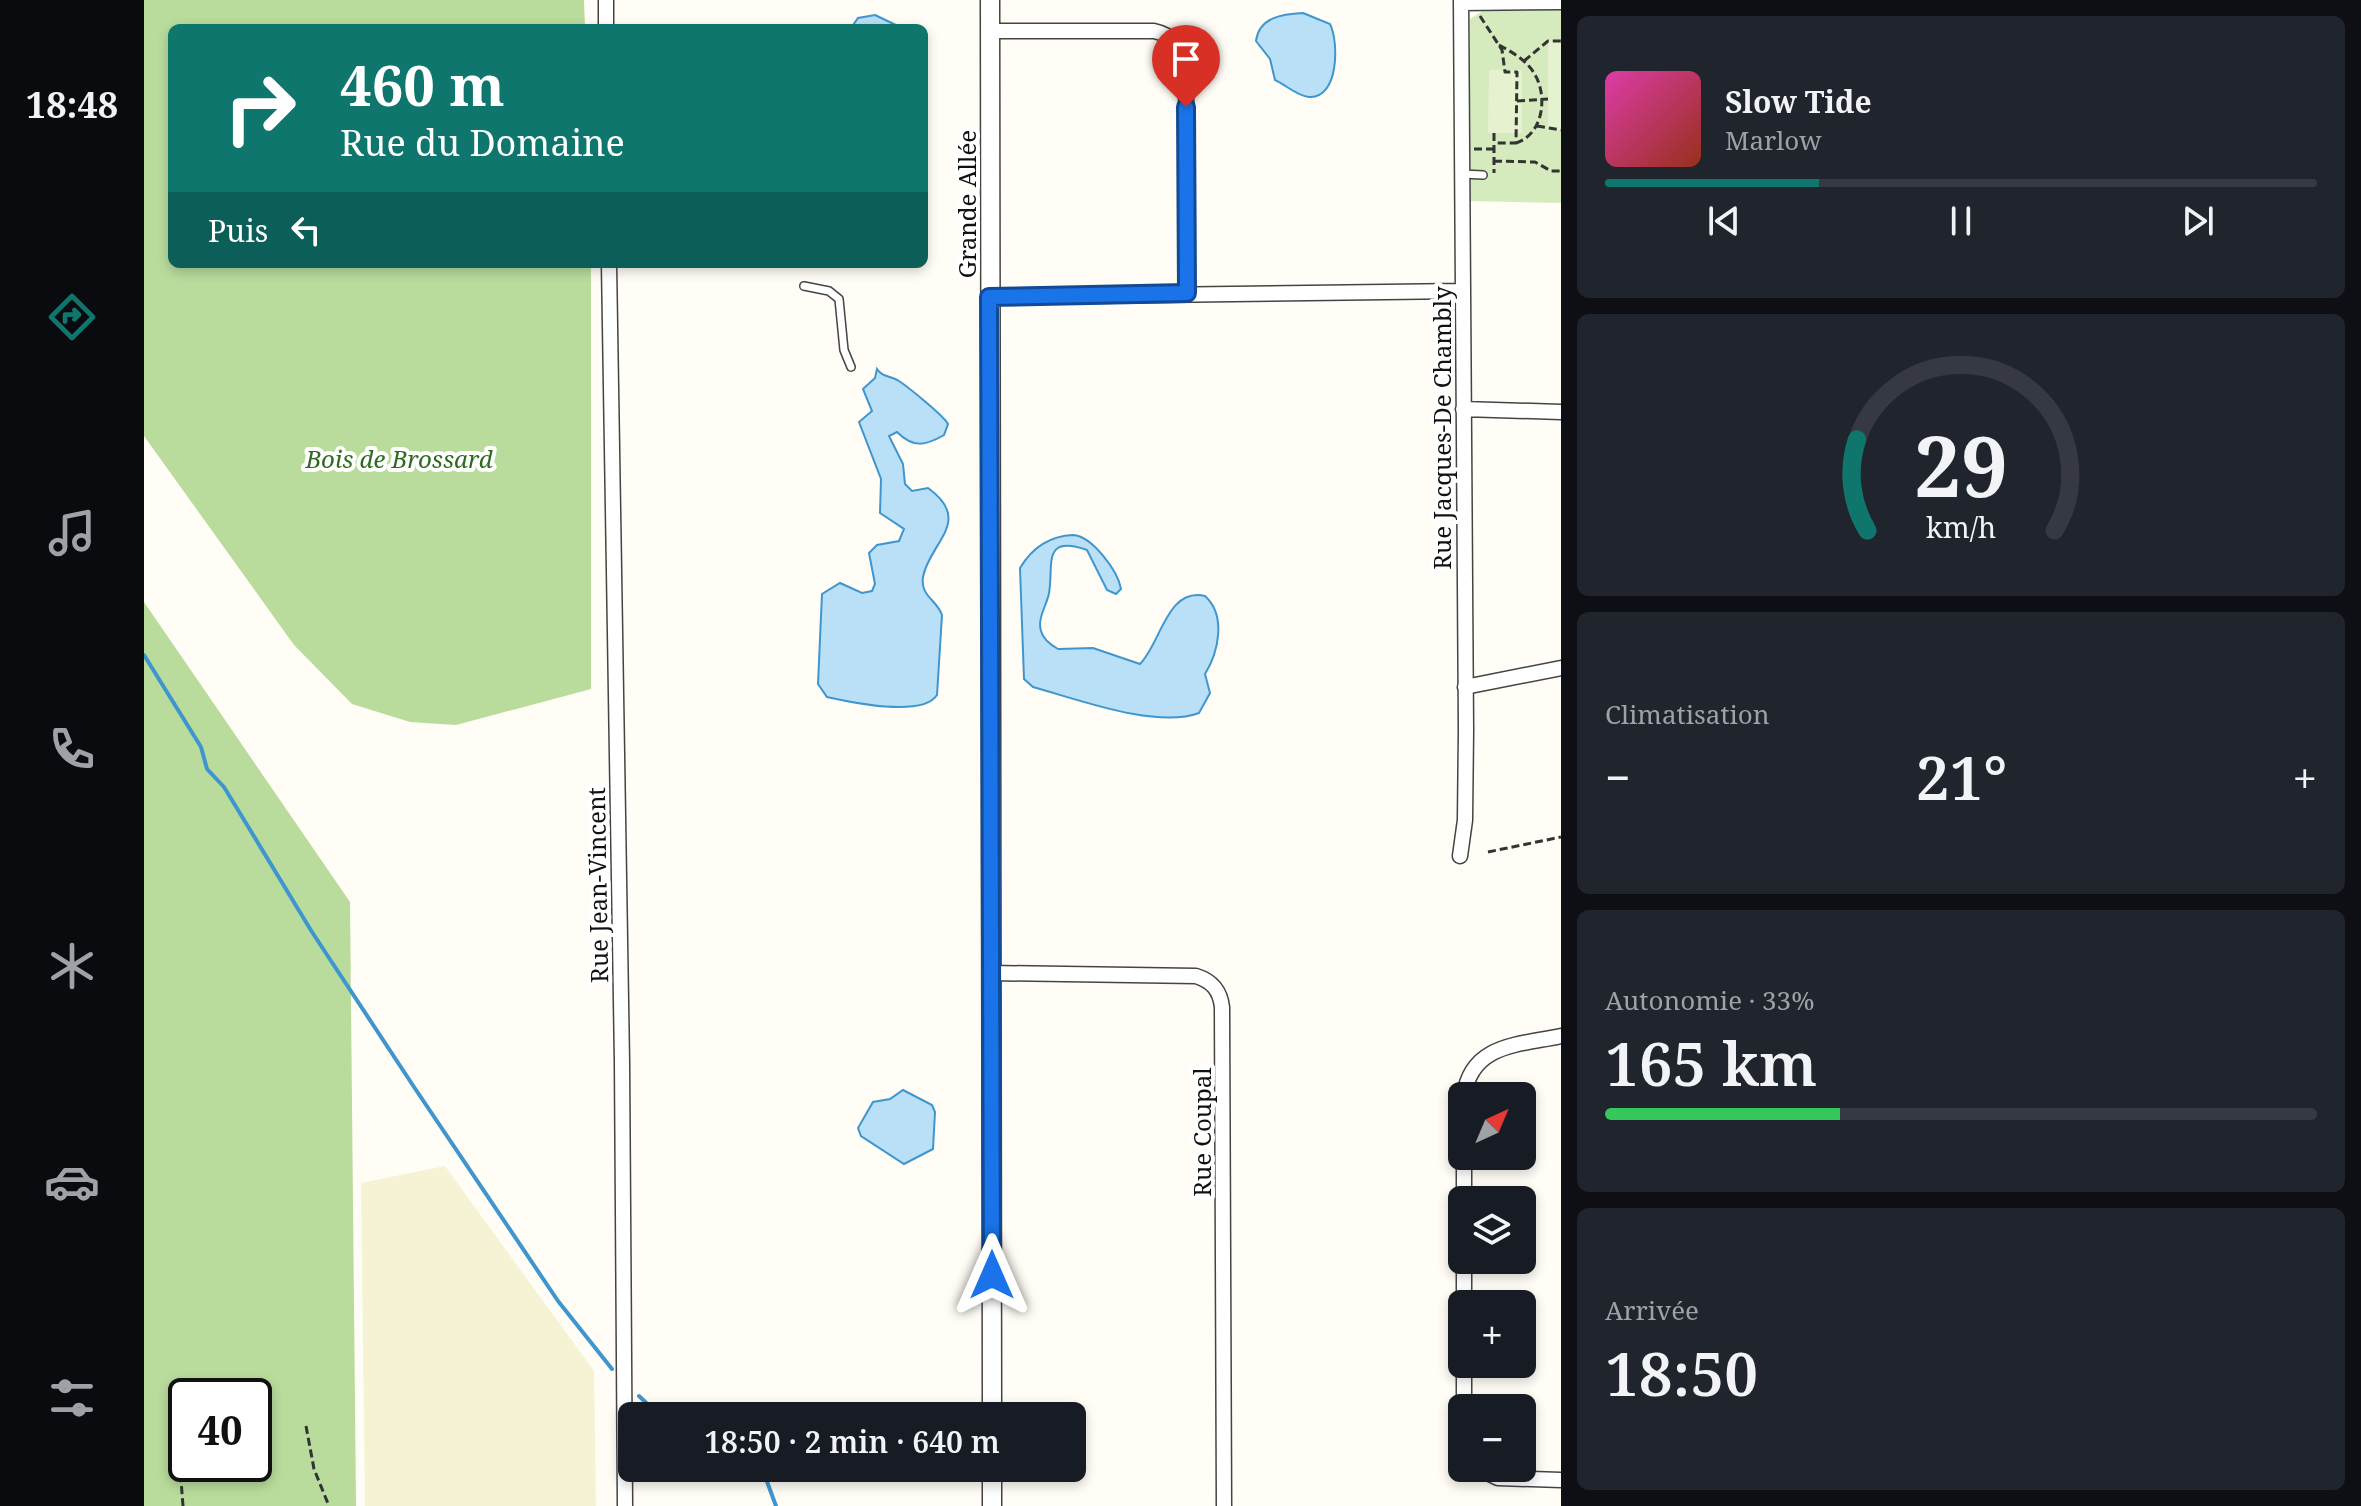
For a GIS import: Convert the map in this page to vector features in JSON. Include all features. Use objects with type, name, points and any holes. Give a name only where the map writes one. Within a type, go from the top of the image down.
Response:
[{"type":"street","points":[[606,0],[606,24]]},
{"type":"street","name":"Grande Allée","points":[[990,0],[992,1402]]},
{"type":"street","points":[[1461,1],[1561,2]]},
{"type":"street","name":"Rue Jacques-De Chambly","points":[[1460,856],[1465,810],[1461,1]]},
{"type":"street","points":[[990,31],[1154,31],[1176,42],[1186,67],[1187,293]]},
{"type":"street","name":"Rue Jean-Vincent","points":[[609,268],[623,1104],[625,1506]]},
{"type":"street","points":[[989,297],[1461,291]]},
{"type":"street","points":[[1463,409],[1561,412]]},
{"type":"street","points":[[1465,687],[1561,668]]},
{"type":"street","name":"Rue Coupal","points":[[991,973],[1196,976],[1209,982],[1219,993],[1222,1007],[1224,1506]]},
{"type":"street","points":[[1468,1082],[1472,1069],[1483,1057],[1561,1036]]},
{"type":"street","points":[[1536,1479],[1561,1480]]},
{"type":"street","points":[[992,1482],[992,1506]]},
{"type":"lane","points":[[1462,174],[1485,176]]},
{"type":"lane","points":[[804,286],[829,291],[839,299],[844,350],[851,367]]},
{"type":"path","points":[[1477,11],[1499,45],[1505,72],[1517,72],[1516,143]]},
{"type":"path","points":[[1524,61],[1548,41],[1561,41]]},
{"type":"path","points":[[1494,143],[1516,143],[1527,139],[1537,126],[1540,99],[1536,76],[1524,61],[1499,45]]},
{"type":"path","points":[[1517,101],[1548,99]]},
{"type":"path","points":[[1537,126],[1561,130]]},
{"type":"path","points":[[1485,176],[1495,177],[1494,133]]},
{"type":"path","points":[[1468,149],[1494,149]]},
{"type":"path","points":[[1494,161],[1535,162],[1551,171],[1561,171]]},
{"type":"path","points":[[1488,852],[1561,837]]},
{"type":"path","points":[[306,1426],[314,1469],[329,1506]]},
{"type":"path","points":[[181,1482],[183,1506]]},
{"type":"shaded area","points":[[445,1166],[594,1371],[596,1506],[365,1506],[361,1183]]},
{"type":"green space","name":"Bois de Brossard","points":[[144,0],[584,0],[585,24],[168,24],[168,268],[591,268],[591,689],[456,725],[410,722],[352,704],[294,645],[144,436]]},
{"type":"green space","points":[[1561,9],[1561,203],[1467,201],[1470,19],[1484,10]]},
{"type":"green space","points":[[1548,41],[1561,41],[1561,130],[1548,129]]},
{"type":"green space","points":[[1489,70],[1522,70],[1522,133],[1488,133]]},
{"type":"green space","points":[[144,602],[350,902],[356,1506],[144,1506]]},
{"type":"water","points":[[1303,13],[1330,24],[1335,43],[1331,80],[1319,95],[1309,97],[1275,80],[1270,59],[1256,41],[1262,27],[1273,18]]},
{"type":"water","points":[[875,15],[894,24],[854,24],[858,18]]},
{"type":"water","points":[[877,369],[910,389],[948,424],[944,435],[925,443],[908,441],[897,432],[889,436],[903,464],[905,484],[912,491],[928,488],[947,511],[945,532],[923,577],[926,593],[942,615],[937,695],[917,706],[885,706],[827,697],[818,684],[822,594],[840,583],[862,593],[872,591],[875,584],[869,553],[877,545],[899,541],[904,529],[880,513],[881,479],[859,422],[872,411],[863,389],[875,378]]},
{"type":"water","points":[[1073,535],[1096,548],[1115,573],[1121,589],[1116,594],[1107,590],[1087,550],[1072,546],[1056,549],[1051,563],[1049,593],[1040,621],[1044,637],[1058,649],[1093,648],[1140,664],[1173,608],[1192,595],[1205,596],[1216,614],[1218,635],[1214,656],[1205,674],[1210,693],[1199,713],[1181,717],[1139,715],[1033,687],[1024,679],[1020,568],[1042,544]]},
{"type":"water","points":[[903,1090],[932,1105],[935,1112],[933,1149],[904,1164],[861,1136],[858,1128],[873,1102],[890,1099]]},
{"type":"waterway","points":[[144,655],[201,747],[207,769],[224,787],[312,932],[558,1301],[612,1369]]},
{"type":"waterway","points":[[639,1396],[645,1402]]},
{"type":"waterway","points":[[767,1482],[776,1506]]},
{"type":"route","points":[[992,1275],[989,297],[1187,293],[1186,107]]}]
